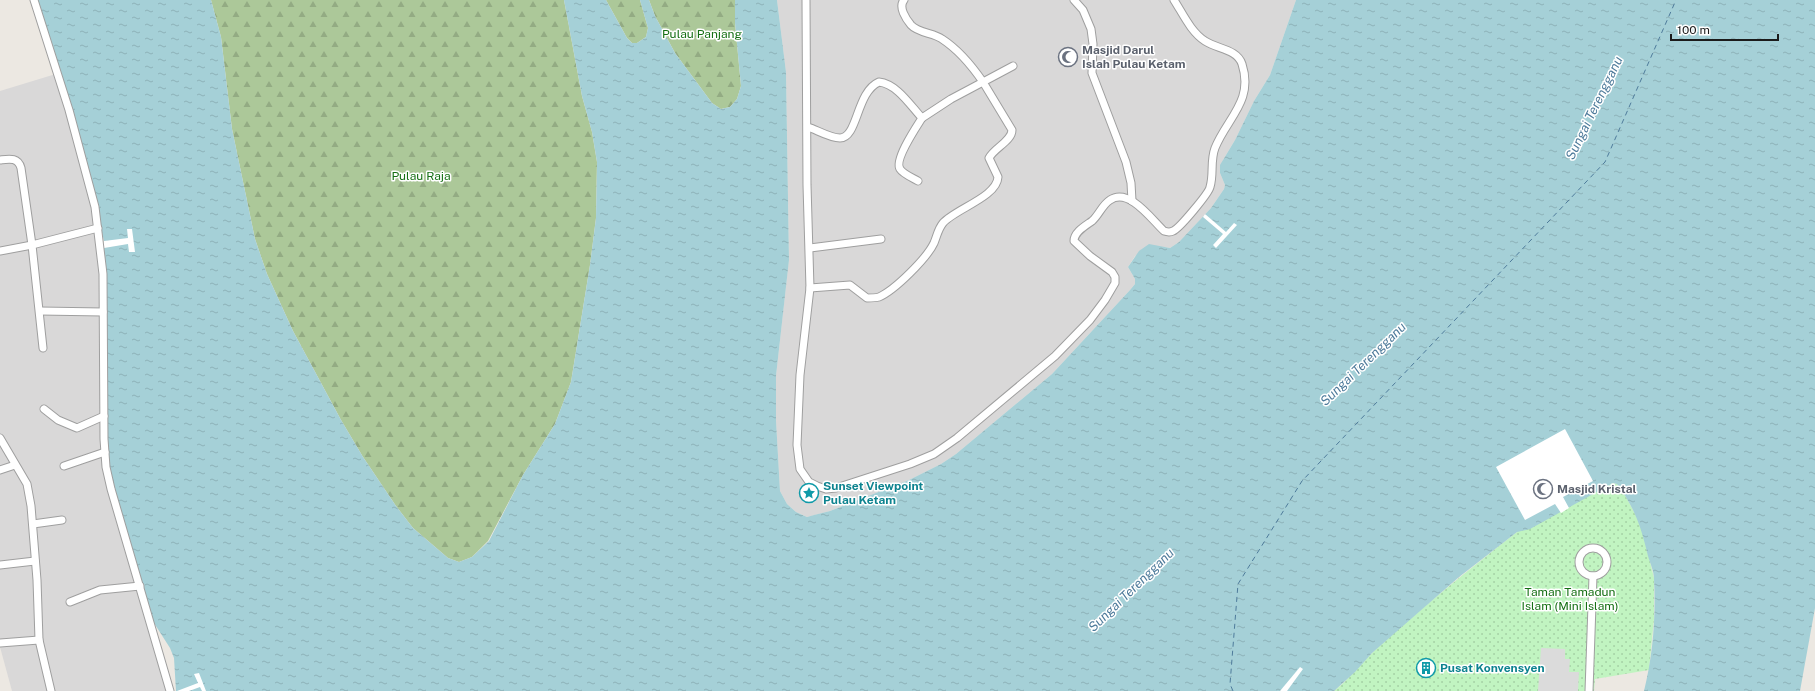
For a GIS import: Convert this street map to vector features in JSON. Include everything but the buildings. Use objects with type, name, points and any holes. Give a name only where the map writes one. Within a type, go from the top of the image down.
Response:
[{"type":"street","points":[[34,0],[84,162],[95,207],[103,274],[105,452],[111,489],[170,691]]},
{"type":"street","points":[[806,0],[808,127],[807,185],[810,288],[800,375],[798,459],[800,469],[809,482],[826,489],[836,488],[910,464],[944,448],[1035,374],[1070,342],[1112,290],[1115,277],[1112,272],[1077,245],[1074,237],[1098,215],[1110,200],[1122,197],[1132,201],[1164,231],[1173,231],[1178,228],[1209,191],[1212,158],[1215,148],[1239,108],[1244,92],[1244,72],[1240,59],[1230,51],[1212,45],[1200,37],[1174,0]]},
{"type":"street","points":[[810,288],[847,284],[854,287],[867,298],[879,297],[896,284],[922,260],[934,243],[943,223],[983,196],[996,185],[998,177],[989,158],[996,149],[1009,138],[1012,130],[983,82],[967,61],[942,39],[912,26],[902,8],[901,3],[904,0]]},
{"type":"street","points":[[1074,0],[1083,10],[1091,29],[1093,44],[1092,73],[1126,162],[1131,183],[1132,201]]},
{"type":"street","points":[[918,181],[900,170],[899,167],[902,153],[922,118],[951,99],[1013,66]]},
{"type":"street","points":[[808,127],[837,138],[847,136],[854,126],[860,106],[866,94],[874,84],[879,82],[890,86],[922,118]]},
{"type":"street","points":[[0,160],[15,159],[20,163],[32,245],[43,348]]},
{"type":"street","points":[[0,251],[32,245],[98,228]]},
{"type":"street","points":[[810,248],[881,239]]},
{"type":"street","points":[[40,312],[103,312]]},
{"type":"street","points":[[44,409],[58,420],[77,428],[104,419]]},
{"type":"street","points":[[0,438],[27,484],[33,524],[35,561],[38,580],[39,640],[51,691]]},
{"type":"street","points":[[64,466],[105,452]]},
{"type":"street","points":[[0,470],[15,465]]},
{"type":"street","points":[[33,524],[62,520]]},
{"type":"street","points":[[0,565],[35,561]]},
{"type":"street","points":[[1589,691],[1593,576]]},
{"type":"street","points":[[70,602],[100,590],[140,586]]},
{"type":"street","points":[[0,643],[39,640]]},
{"type":"shaded area","points":[[777,0],[1296,0],[1270,75],[1254,101],[1235,140],[1223,160],[1220,173],[1225,185],[1224,189],[1211,208],[1179,242],[1170,248],[1164,247],[1135,256],[1128,267],[1135,279],[1135,284],[1130,290],[1052,374],[956,454],[941,464],[909,480],[830,511],[807,517],[796,512],[787,504],[780,491],[776,420],[776,376],[789,259],[786,72]]},
{"type":"shaded area","points":[[59,73],[101,227],[105,473],[171,691],[12,691],[0,647],[0,91]]},
{"type":"shaded area","points":[[1541,648],[1565,649],[1565,659],[1570,659],[1569,672],[1579,672],[1578,691],[1538,691]]},
{"type":"green space","name":"Pulau Raja","points":[[211,0],[564,0],[582,96],[592,132],[597,162],[596,218],[571,382],[555,424],[523,475],[488,541],[472,557],[459,562],[448,558],[413,528],[396,506],[363,457],[341,420],[293,331],[267,274],[255,239],[232,129],[221,37]]},
{"type":"green space","points":[[606,0],[640,0],[648,28],[646,37],[637,43],[632,43],[627,38]]},
{"type":"green space","name":"Pulau Panjang","points":[[649,0],[735,0],[735,23],[741,86],[737,99],[730,107],[721,109],[712,103],[675,53],[655,16]]},
{"type":"green space","name":"Taman Tamadun Islam (Mini Islam)","points":[[1484,464],[1617,484],[1625,495],[1641,525],[1654,578],[1654,619],[1649,670],[1595,679],[1594,691],[1334,691],[1350,677],[1373,652],[1408,621],[1517,532]]},
{"type":"water","name":"Sungai Terengganu","points":[[37,0],[211,0],[221,37],[232,129],[255,239],[267,274],[293,331],[341,420],[363,457],[396,506],[413,528],[448,558],[459,562],[472,557],[489,541],[523,475],[555,424],[571,382],[596,218],[597,162],[592,132],[582,96],[564,0],[606,0],[627,38],[632,43],[637,43],[646,37],[648,28],[640,0],[649,0],[655,16],[675,53],[712,103],[721,109],[730,107],[737,99],[741,86],[735,23],[735,0],[777,0],[786,72],[789,260],[776,376],[776,420],[780,491],[787,504],[796,512],[807,517],[830,511],[909,480],[941,464],[956,454],[1052,374],[1130,290],[1135,284],[1135,279],[1128,267],[1139,251],[1149,244],[1170,248],[1179,242],[1211,208],[1224,189],[1225,185],[1220,173],[1220,165],[1235,140],[1254,101],[1270,75],[1296,0],[1815,0],[1815,608],[1800,691],[1644,691],[1650,664],[1653,635],[1655,607],[1654,576],[1637,518],[1617,484],[1613,483],[1530,529],[1517,532],[1459,577],[1372,653],[1355,672],[1334,691],[176,691],[174,658],[170,648],[154,623],[147,606],[109,470],[104,241],[82,148],[59,73],[53,46]]},
{"type":"pier","points":[[1205,214],[1226,232],[1234,223],[1237,225],[1216,248],[1213,245],[1223,234],[1203,217]]},
{"type":"pier","points":[[127,229],[132,229],[135,252],[129,252],[128,244],[104,248],[104,241],[128,238]]},
{"type":"pier","name":"Masjid Kristal","points":[[1565,429],[1593,481],[1563,497],[1569,508],[1561,513],[1555,504],[1525,520],[1496,467]]},
{"type":"pier","points":[[1300,667],[1303,669],[1287,691],[1280,691]]},
{"type":"pier","points":[[199,673],[206,691],[202,691],[200,687],[189,691],[177,691],[198,683],[194,674]]},
{"type":"ferry route","points":[[1233,691],[1230,684],[1238,584],[1302,481],[1605,162],[1676,0]]},
{"type":"place","name":"Masjid Darul Islah Pulau Ketam","points":[[1068,57]]},
{"type":"place","name":"Masjid Kristal","points":[[1543,489]]},
{"type":"place","name":"Sunset Viewpoint Pulau Ketam","points":[[809,493]]},
{"type":"place","name":"Pusat Konvensyen","points":[[1426,668]]}]
